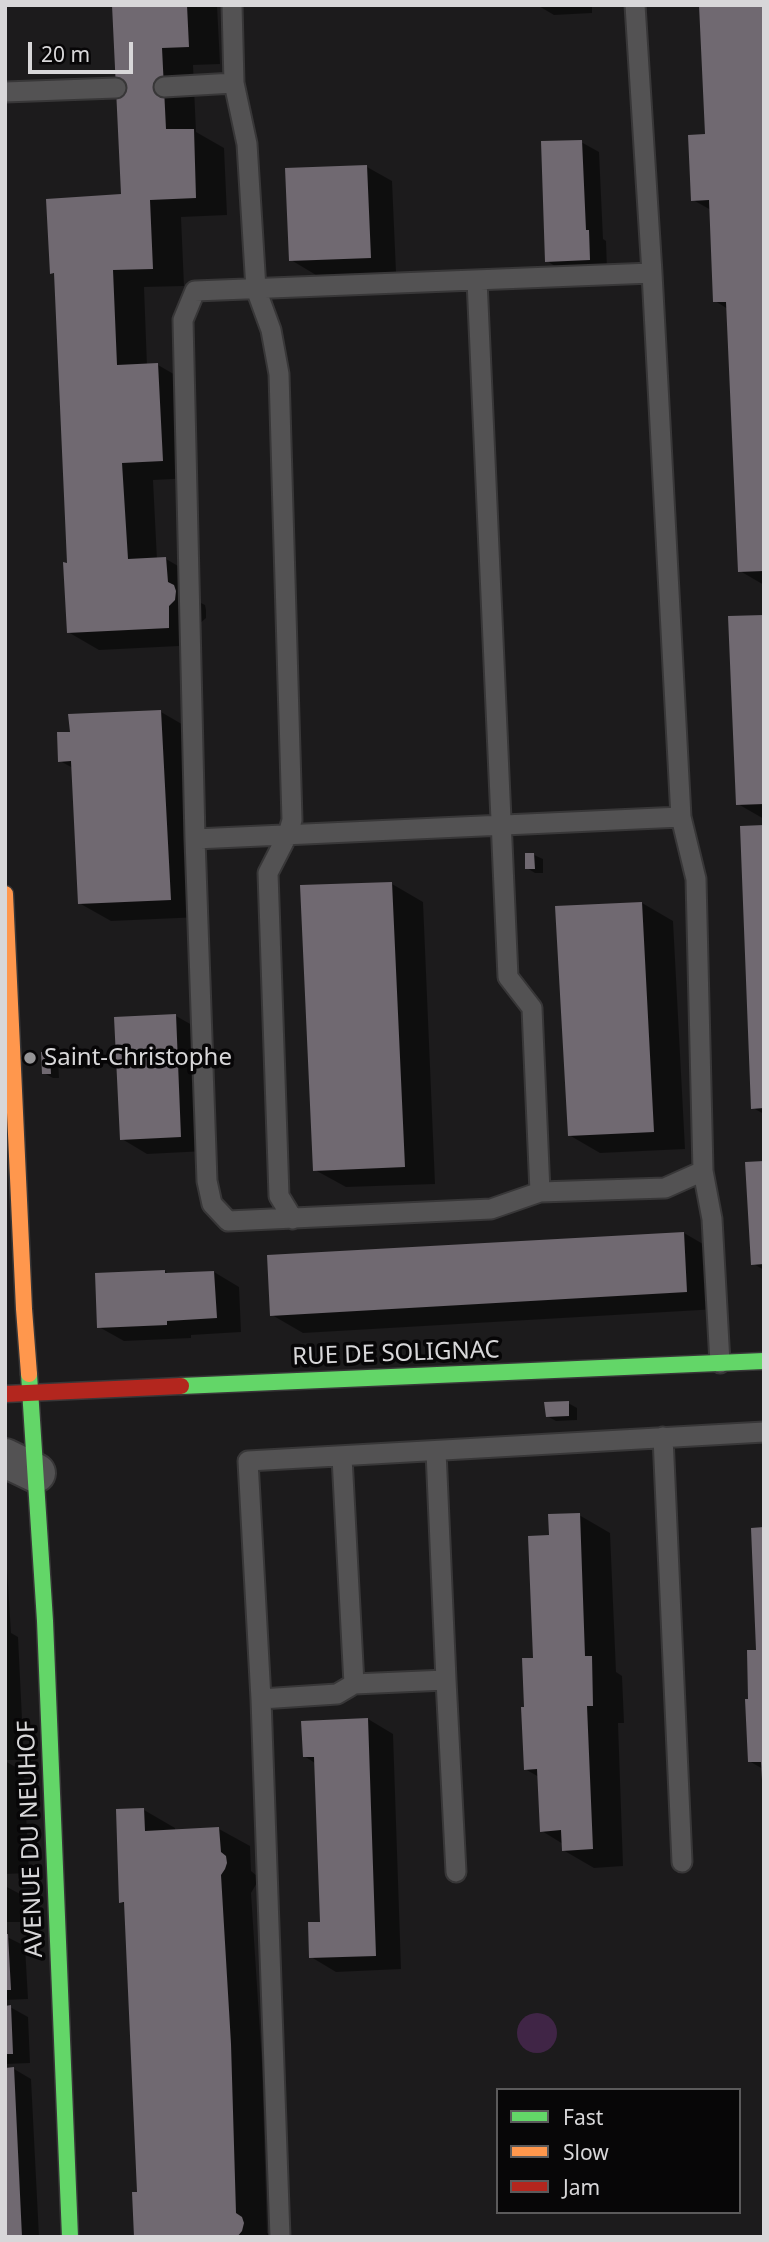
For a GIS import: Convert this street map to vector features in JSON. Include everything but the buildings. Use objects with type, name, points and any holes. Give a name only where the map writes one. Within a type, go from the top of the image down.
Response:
[{"type":"street","name":"AVENUE DU NEUHOF","points":[[5,894],[30,1392],[21,1465],[45,1621],[70,2237]]},
{"type":"street","name":"RUE DE SOLIGNAC","points":[[5,1394],[764,1361]]},
{"type":"lane","points":[[232,5],[234,83],[247,144],[256,289],[271,330],[279,374],[292,820],[288,834],[268,873],[279,1196],[293,1219]]},
{"type":"lane","points":[[635,5],[681,817],[696,879],[704,1171],[712,1219],[720,1363]]},
{"type":"lane","points":[[164,87],[234,83]]},
{"type":"lane","points":[[5,92],[117,88]]},
{"type":"lane","points":[[652,273],[195,291],[183,320],[195,839],[207,1181],[212,1204],[228,1222],[491,1209],[540,1192],[665,1188],[704,1171]]},
{"type":"lane","points":[[477,280],[508,977],[532,1008],[540,1192]]},
{"type":"lane","points":[[195,839],[681,817]]},
{"type":"lane","points":[[280,2237],[261,1699],[248,1461],[764,1432]]},
{"type":"lane","points":[[663,1437],[682,1863]]},
{"type":"lane","points":[[436,1451],[456,1872]]},
{"type":"lane","points":[[342,1457],[354,1684]]},
{"type":"lane","points":[[261,1699],[337,1695],[354,1684],[446,1681]]},
{"type":"shaded area","points":[[537,2013],[545,2014],[551,2019],[556,2025],[556,2041],[551,2047],[545,2052],[537,2053],[529,2052],[523,2047],[518,2041],[517,2033],[518,2025],[523,2019],[529,2014]]},
{"type":"traffic: fast","points":[[181,1386],[764,1361]]},
{"type":"traffic: fast","points":[[29,1374],[45,1621],[70,2237]]},
{"type":"traffic: slow","points":[[5,894],[29,1374]]},
{"type":"traffic: jam","points":[[5,1394],[181,1386]]},
{"type":"place","name":"Saint-Christophe","points":[[30,1058]]}]
